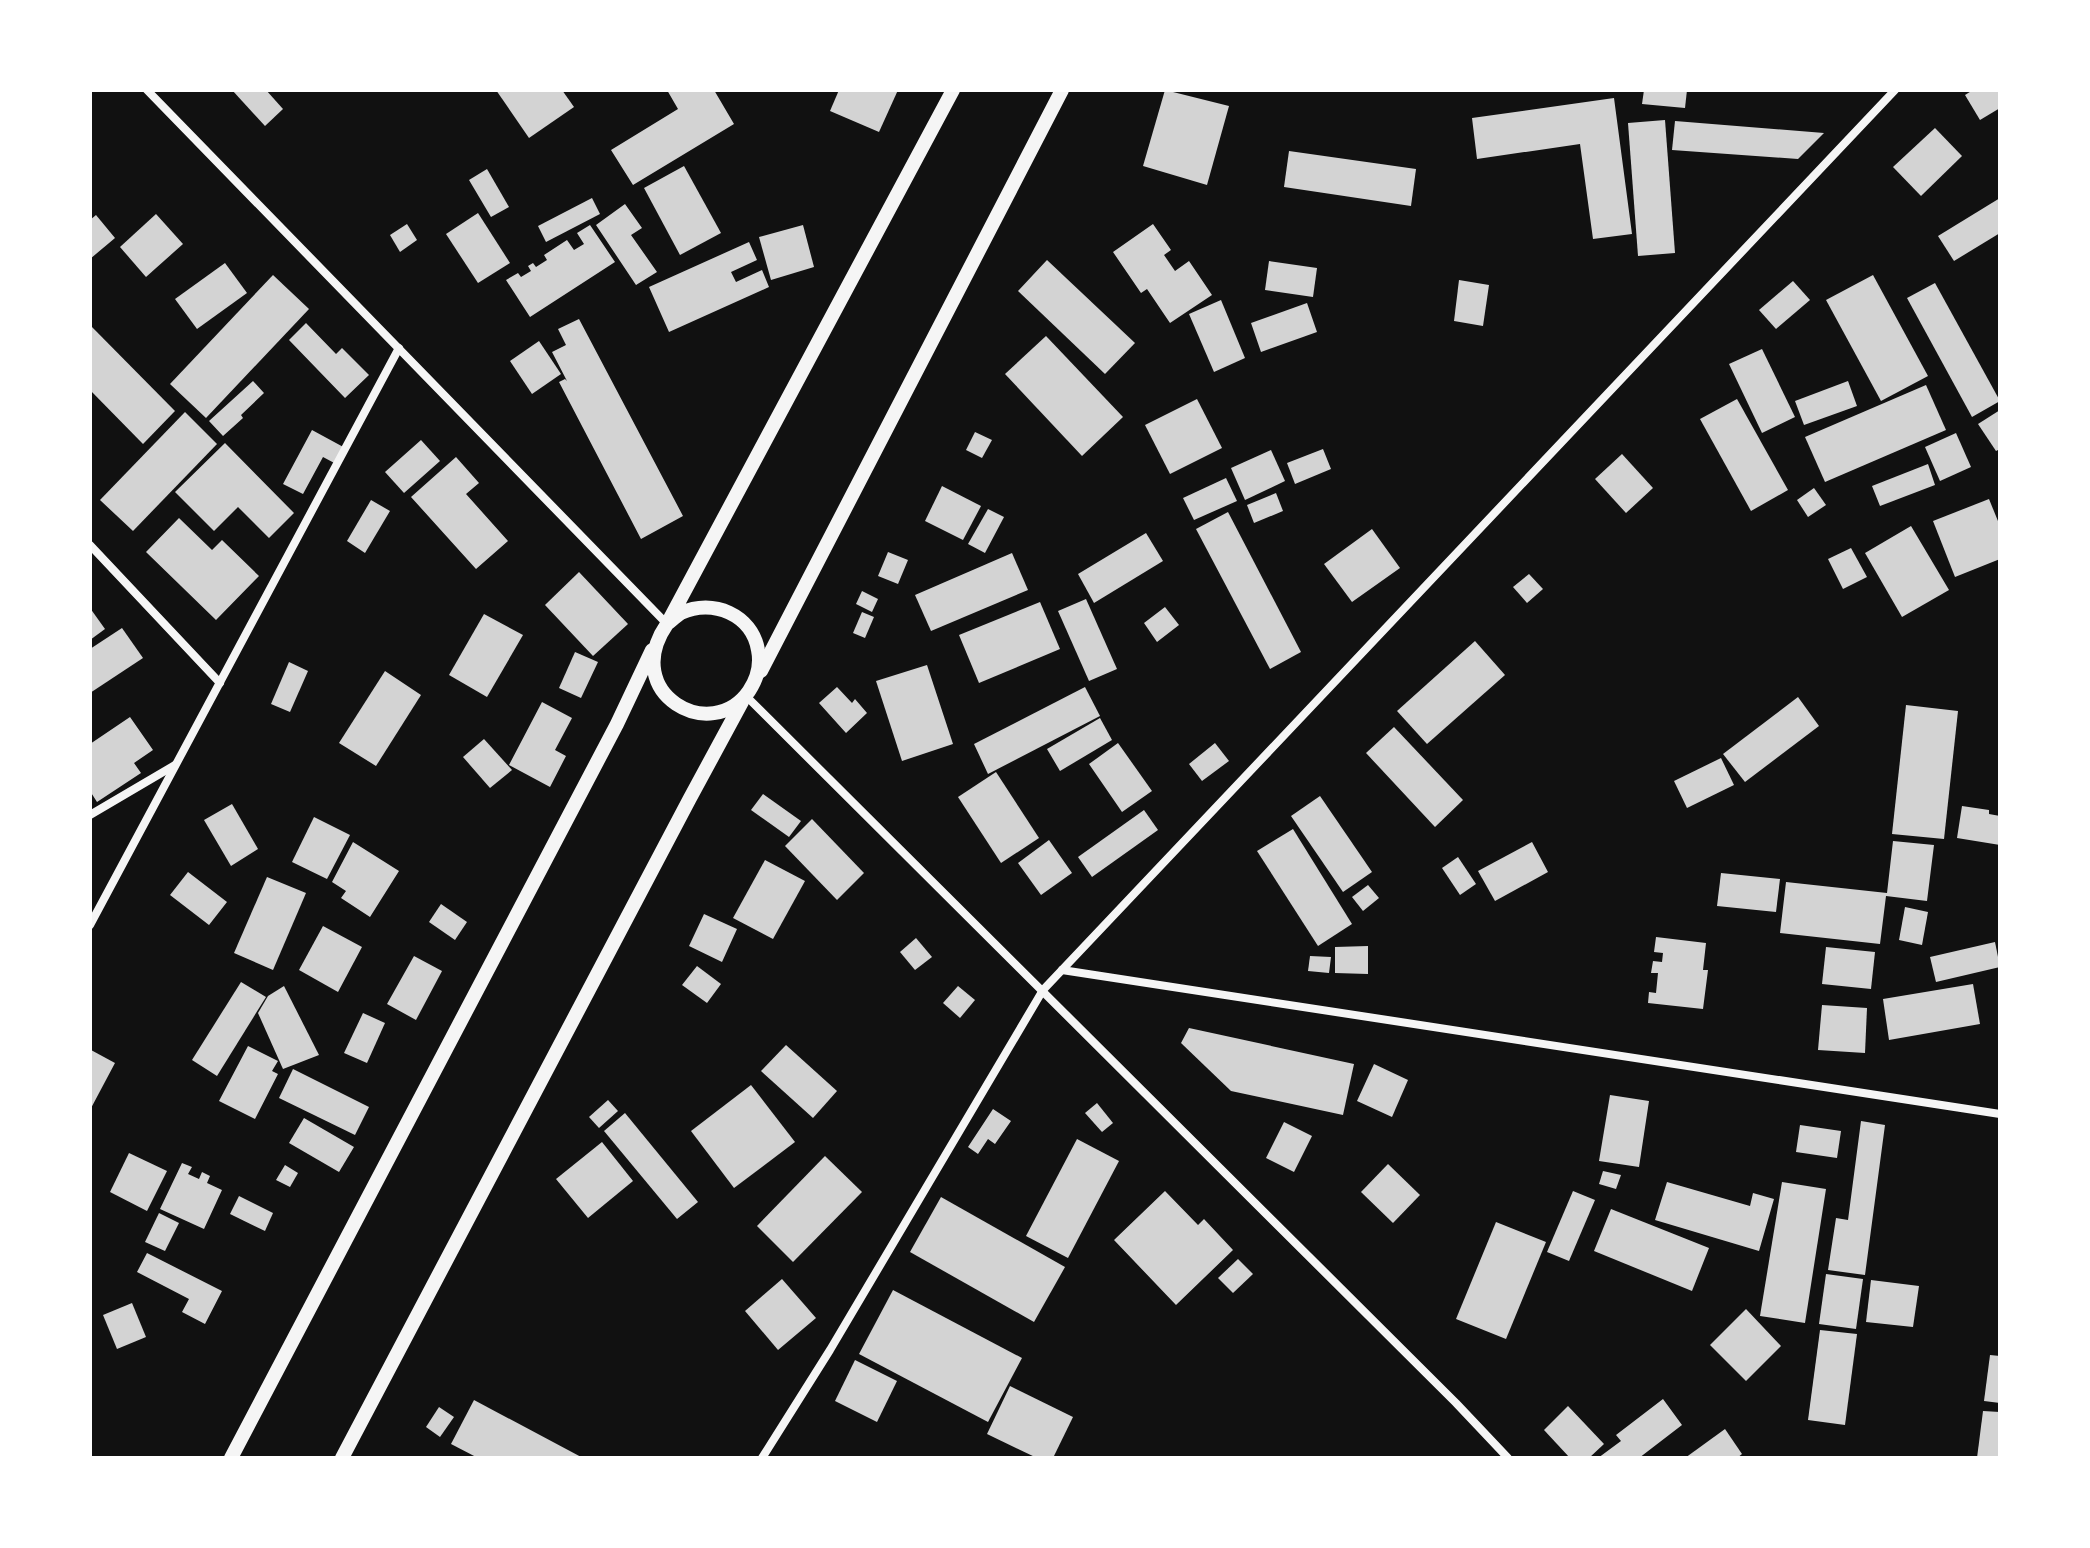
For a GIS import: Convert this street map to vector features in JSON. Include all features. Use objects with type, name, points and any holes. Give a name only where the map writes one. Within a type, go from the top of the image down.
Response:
[{"type":"street","points":[[147,90],[667,624]]},
{"type":"street","points":[[231,1458],[617,724],[657,638],[953,90]]},
{"type":"street","points":[[342,1458],[689,800],[755,682],[1062,90]]},
{"type":"street","points":[[762,1458],[830,1350],[1043,990],[1895,90]]},
{"type":"street","points":[[90,925],[399,348]]},
{"type":"street","points":[[90,545],[220,683]]},
{"type":"street","points":[[667,624],[679,614],[695,608],[712,607],[728,611],[742,621],[758,649],[759,666],[755,682]]},
{"type":"street","points":[[657,638],[653,663],[659,687],[683,709],[700,713],[717,712],[732,707],[746,696]]},
{"type":"street","points":[[746,696],[1508,1458]]},
{"type":"street","points":[[90,815],[176,764]]},
{"type":"street","points":[[1062,970],[2000,1114]]},
{"type":"building","points":[[232,90],[266,90],[283,109],[265,126]]},
{"type":"building","points":[[496,90],[562,90],[574,107],[529,138]]},
{"type":"building","points":[[667,90],[714,90],[734,124],[633,185],[611,150],[678,109]]},
{"type":"building","points":[[839,90],[898,90],[879,132],[830,111]]},
{"type":"building","points":[[1165,90],[1229,106],[1207,185],[1143,166]]},
{"type":"building","points":[[1644,90],[1687,90],[1685,108],[1642,104]]},
{"type":"building","points":[[1973,90],[2000,90],[2000,108],[1980,120],[1965,95]]},
{"type":"building","points":[[1614,98],[1632,234],[1593,239],[1580,144],[1477,159],[1472,118]]},
{"type":"building","points":[[1665,120],[1675,253],[1638,256],[1628,123]]},
{"type":"building","points":[[1675,121],[1824,133],[1798,159],[1672,150]]},
{"type":"building","points":[[1935,128],[1962,156],[1921,196],[1893,167]]},
{"type":"building","points":[[1289,151],[1416,169],[1411,206],[1284,187]]},
{"type":"building","points":[[684,166],[721,233],[680,255],[644,188]]},
{"type":"building","points":[[487,169],[509,207],[491,217],[469,180]]},
{"type":"building","points":[[592,198],[600,214],[546,242],[538,226]]},
{"type":"building","points":[[2000,198],[2000,233],[1954,261],[1938,236]]},
{"type":"building","points":[[625,204],[642,228],[631,235],[657,272],[636,285],[596,225]]},
{"type":"building","points":[[478,213],[510,263],[478,283],[446,234]]},
{"type":"building","points":[[156,214],[183,244],[146,277],[120,247]]},
{"type":"building","points":[[96,215],[115,238],[90,259],[90,220]]},
{"type":"building","points":[[407,224],[417,240],[400,252],[390,235]]},
{"type":"building","points":[[1153,224],[1171,250],[1164,255],[1175,271],[1189,261],[1212,295],[1170,323],[1147,289],[1141,293],[1113,252]]},
{"type":"building","points":[[590,225],[615,262],[530,317],[506,280],[518,273],[521,277],[531,271],[528,266],[533,263],[536,267],[547,260],[544,255],[567,240],[574,250],[584,244],[577,233]]},
{"type":"building","points":[[803,225],[814,267],[771,280],[759,237]]},
{"type":"building","points":[[749,242],[757,260],[731,272],[736,282],[762,270],[769,287],[669,332],[649,287]]},
{"type":"building","points":[[1047,260],[1135,343],[1105,374],[1018,291]]},
{"type":"building","points":[[1269,261],[1317,268],[1313,297],[1265,290]]},
{"type":"building","points":[[225,263],[247,293],[197,329],[175,299]]},
{"type":"building","points":[[273,275],[309,309],[206,418],[170,384]]},
{"type":"building","points":[[1873,275],[1928,376],[1881,401],[1826,300]]},
{"type":"building","points":[[1459,280],[1489,285],[1483,326],[1454,321]]},
{"type":"building","points":[[1793,281],[1810,300],[1776,329],[1759,310]]},
{"type":"building","points":[[1935,283],[2000,401],[1972,417],[1907,298]]},
{"type":"building","points":[[1221,300],[1245,358],[1214,372],[1189,314]]},
{"type":"building","points":[[1307,303],[1317,332],[1261,352],[1251,323]]},
{"type":"building","points":[[579,319],[683,516],[641,539],[559,382],[567,381],[552,352],[566,345],[558,329]]},
{"type":"building","points":[[306,323],[336,354],[342,348],[369,375],[345,398],[289,340]]},
{"type":"building","points":[[90,325],[175,411],[143,444],[90,390]]},
{"type":"building","points":[[1046,336],[1123,417],[1082,456],[1005,374]]},
{"type":"building","points":[[539,341],[561,374],[532,394],[510,361]]},
{"type":"building","points":[[1762,349],[1795,417],[1762,433],[1729,364]]},
{"type":"building","points":[[253,381],[264,393],[223,436],[209,421]]},
{"type":"building","points":[[1848,381],[1857,406],[1804,425],[1795,401]]},
{"type":"building","points":[[1926,385],[1946,430],[1825,482],[1805,437]]},
{"type":"building","points":[[1197,399],[1222,448],[1170,474],[1145,425]]},
{"type":"building","points":[[1737,399],[1788,490],[1751,511],[1700,419]]},
{"type":"building","points":[[2000,410],[2000,449],[1996,451],[1978,424]]},
{"type":"building","points":[[185,412],[217,444],[133,531],[100,500]]},
{"type":"building","points":[[312,430],[347,449],[338,465],[323,457],[303,494],[283,484]]},
{"type":"building","points":[[975,432],[992,440],[982,458],[966,450]]},
{"type":"building","points":[[1956,433],[1971,467],[1940,481],[1925,447]]},
{"type":"building","points":[[421,440],[440,461],[404,493],[385,472]]},
{"type":"building","points":[[225,443],[294,513],[269,538],[238,507],[214,531],[175,492]]},
{"type":"building","points":[[1323,449],[1331,469],[1295,484],[1287,463]]},
{"type":"building","points":[[1271,450],[1285,481],[1245,500],[1231,468]]},
{"type":"building","points":[[1622,454],[1653,488],[1626,513],[1595,479]]},
{"type":"building","points":[[456,457],[479,483],[466,494],[508,541],[476,569],[411,497]]},
{"type":"building","points":[[1928,464],[1935,485],[1880,506],[1872,486]]},
{"type":"building","points":[[1226,478],[1237,501],[1194,520],[1183,498]]},
{"type":"building","points":[[942,486],[981,506],[963,540],[925,521]]},
{"type":"building","points":[[1814,488],[1826,505],[1808,517],[1797,500]]},
{"type":"building","points":[[1276,493],[1283,511],[1254,523],[1247,505]]},
{"type":"building","points":[[1989,499],[2000,526],[2000,559],[1955,577],[1933,521]]},
{"type":"building","points":[[371,500],[390,511],[365,553],[347,541]]},
{"type":"building","points":[[988,509],[1004,517],[985,553],[968,544]]},
{"type":"building","points":[[1228,512],[1301,652],[1270,669],[1196,529]]},
{"type":"building","points":[[179,518],[212,550],[222,540],[259,576],[216,620],[146,552]]},
{"type":"building","points":[[1911,526],[1949,590],[1902,617],[1865,553]]},
{"type":"building","points":[[1372,529],[1400,568],[1352,602],[1324,564]]},
{"type":"building","points":[[1146,533],[1163,561],[1094,603],[1078,574]]},
{"type":"building","points":[[1851,548],[1867,577],[1843,589],[1828,559]]},
{"type":"building","points":[[888,552],[908,560],[898,584],[878,576]]},
{"type":"building","points":[[1012,553],[1028,590],[931,631],[915,595]]},
{"type":"building","points":[[579,572],[628,624],[593,656],[545,605]]},
{"type":"building","points":[[1529,574],[1543,589],[1527,603],[1513,587]]},
{"type":"building","points":[[862,591],[878,599],[872,612],[856,604]]},
{"type":"building","points":[[1086,599],[1117,669],[1089,681],[1058,611]]},
{"type":"building","points":[[1040,602],[1060,649],[979,683],[959,635]]},
{"type":"building","points":[[1165,607],[1179,625],[1157,642],[1144,623]]},
{"type":"building","points":[[90,608],[105,629],[90,640]]},
{"type":"building","points":[[862,612],[874,617],[865,638],[853,633]]},
{"type":"building","points":[[484,614],[523,635],[487,697],[449,675]]},
{"type":"building","points":[[122,628],[143,658],[90,693],[90,649]]},
{"type":"building","points":[[1475,641],[1505,675],[1427,744],[1397,711]]},
{"type":"building","points":[[575,652],[598,662],[581,698],[559,688]]},
{"type":"building","points":[[289,662],[308,671],[290,712],[271,704]]},
{"type":"building","points":[[927,665],[953,744],[902,761],[876,681]]},
{"type":"building","points":[[385,671],[421,695],[376,766],[339,743]]},
{"type":"building","points":[[837,687],[852,703],[855,699],[867,713],[846,733],[819,703]]},
{"type":"building","points":[[1085,687],[1100,716],[988,774],[974,744]]},
{"type":"building","points":[[1798,697],[1819,726],[1745,782],[1723,754]]},
{"type":"building","points":[[542,702],[572,718],[555,750],[566,756],[550,787],[509,765]]},
{"type":"building","points":[[1906,705],[1958,711],[1944,839],[1892,834]]},
{"type":"building","points":[[130,717],[153,750],[134,763],[141,773],[97,802],[90,791],[90,744]]},
{"type":"building","points":[[1100,718],[1112,740],[1060,771],[1047,749]]},
{"type":"building","points":[[1394,727],[1463,800],[1435,827],[1366,753]]},
{"type":"building","points":[[484,739],[512,770],[490,788],[463,757]]},
{"type":"building","points":[[1118,743],[1152,791],[1122,812],[1089,764]]},
{"type":"building","points":[[1215,743],[1229,761],[1202,781],[1189,764]]},
{"type":"building","points":[[1721,758],[1734,785],[1687,808],[1674,781]]},
{"type":"building","points":[[996,772],[1039,838],[1001,863],[958,797]]},
{"type":"building","points":[[763,794],[801,821],[789,837],[751,810]]},
{"type":"building","points":[[1320,796],[1372,872],[1343,892],[1291,816]]},
{"type":"building","points":[[232,804],[258,849],[231,866],[204,820]]},
{"type":"building","points":[[1962,806],[1989,810],[1989,814],[2000,816],[2000,845],[1957,838]]},
{"type":"building","points":[[1144,810],[1158,830],[1092,877],[1078,857]]},
{"type":"building","points":[[314,817],[350,835],[327,879],[292,862]]},
{"type":"building","points":[[812,819],[864,873],[837,900],[785,846]]},
{"type":"building","points":[[1293,829],[1352,924],[1318,946],[1257,851]]},
{"type":"building","points":[[1049,840],[1072,873],[1041,895],[1018,863]]},
{"type":"building","points":[[1893,841],[1934,845],[1927,901],[1886,896],[1880,944],[1780,933],[1786,882],[1887,893]]},
{"type":"building","points":[[353,842],[399,871],[370,917],[341,898],[346,891],[332,882]]},
{"type":"building","points":[[1532,842],[1548,872],[1495,901],[1478,871]]},
{"type":"building","points":[[1458,857],[1476,884],[1460,895],[1442,868]]},
{"type":"building","points":[[765,860],[805,881],[773,939],[733,918]]},
{"type":"building","points":[[188,872],[227,902],[209,925],[170,895]]},
{"type":"building","points":[[1721,873],[1780,879],[1776,912],[1717,906]]},
{"type":"building","points":[[267,877],[306,893],[273,970],[234,953]]},
{"type":"building","points":[[1368,885],[1379,898],[1363,911],[1352,897]]},
{"type":"building","points":[[441,904],[467,922],[455,940],[429,922]]},
{"type":"building","points":[[1905,907],[1928,912],[1922,945],[1899,940]]},
{"type":"building","points":[[704,914],[737,929],[722,962],[689,946]]},
{"type":"building","points":[[323,926],[362,947],[338,992],[299,970]]},
{"type":"building","points":[[1656,937],[1706,943],[1703,970],[1708,970],[1703,1009],[1648,1003],[1649,992],[1656,993],[1658,973],[1651,973],[1653,961],[1662,962],[1663,953],[1654,952]]},
{"type":"building","points":[[916,938],[932,957],[915,970],[900,952]]},
{"type":"building","points":[[1995,942],[2000,967],[1936,982],[1930,957]]},
{"type":"building","points":[[1368,946],[1368,974],[1335,973],[1335,947]]},
{"type":"building","points":[[1826,947],[1875,952],[1871,989],[1822,984]]},
{"type":"building","points":[[414,956],[442,971],[416,1020],[387,1004]]},
{"type":"building","points":[[1310,956],[1331,957],[1329,973],[1308,971]]},
{"type":"building","points":[[697,966],[721,984],[707,1003],[682,985]]},
{"type":"building","points":[[241,982],[266,997],[217,1076],[192,1060]]},
{"type":"building","points":[[1973,984],[1980,1024],[1889,1040],[1883,999]]},
{"type":"building","points":[[284,986],[319,1055],[283,1069],[258,1013],[268,996]]},
{"type":"building","points":[[958,986],[975,1000],[960,1018],[943,1003]]},
{"type":"building","points":[[1822,1005],[1867,1008],[1865,1053],[1818,1050]]},
{"type":"building","points":[[363,1013],[385,1023],[367,1063],[344,1053]]},
{"type":"building","points":[[1189,1028],[1354,1064],[1343,1115],[1231,1091],[1181,1043]]},
{"type":"building","points":[[786,1045],[837,1091],[813,1118],[761,1071]]},
{"type":"building","points":[[248,1046],[278,1061],[272,1071],[278,1074],[255,1119],[219,1101]]},
{"type":"building","points":[[90,1052],[115,1063],[90,1110]]},
{"type":"building","points":[[1374,1064],[1408,1080],[1392,1117],[1357,1101]]},
{"type":"building","points":[[293,1069],[369,1107],[355,1135],[279,1098]]},
{"type":"building","points":[[751,1085],[795,1142],[734,1188],[691,1131]]},
{"type":"building","points":[[1610,1095],[1649,1101],[1639,1167],[1599,1161]]},
{"type":"building","points":[[608,1100],[618,1111],[599,1128],[589,1117]]},
{"type":"building","points":[[1097,1103],[1113,1123],[1102,1132],[1085,1113]]},
{"type":"building","points":[[993,1109],[1011,1121],[995,1144],[988,1139],[978,1154],[968,1147]]},
{"type":"building","points":[[625,1113],[698,1202],[677,1219],[604,1131]]},
{"type":"building","points":[[304,1118],[354,1147],[339,1172],[289,1143]]},
{"type":"building","points":[[1861,1121],[1885,1125],[1865,1275],[1828,1270],[1836,1218],[1848,1220]]},
{"type":"building","points":[[1284,1122],[1312,1136],[1294,1172],[1266,1158]]},
{"type":"building","points":[[1800,1125],[1841,1131],[1837,1158],[1796,1152]]},
{"type":"building","points":[[1077,1139],[1119,1161],[1068,1258],[1026,1236]]},
{"type":"building","points":[[602,1142],[633,1181],[588,1218],[556,1179]]},
{"type":"building","points":[[129,1153],[167,1171],[147,1211],[110,1192]]},
{"type":"building","points":[[825,1156],[862,1192],[793,1262],[757,1226]]},
{"type":"building","points":[[182,1163],[192,1167],[188,1174],[199,1179],[202,1172],[210,1176],[207,1183],[222,1190],[204,1229],[160,1209]]},
{"type":"building","points":[[1388,1164],[1420,1195],[1393,1223],[1361,1192]]},
{"type":"building","points":[[285,1165],[298,1173],[290,1187],[276,1180]]},
{"type":"building","points":[[1603,1171],[1621,1175],[1616,1189],[1599,1184]]},
{"type":"building","points":[[1667,1182],[1750,1206],[1753,1193],[1774,1199],[1759,1251],[1655,1220]]},
{"type":"building","points":[[1782,1182],[1826,1189],[1805,1323],[1760,1316]]},
{"type":"building","points":[[1165,1191],[1198,1225],[1204,1219],[1233,1250],[1176,1305],[1114,1240]]},
{"type":"building","points":[[1573,1191],[1595,1200],[1569,1261],[1547,1252]]},
{"type":"building","points":[[239,1196],[273,1213],[265,1231],[230,1214]]},
{"type":"building","points":[[941,1197],[1065,1267],[1034,1322],[910,1252]]},
{"type":"building","points":[[1611,1209],[1709,1248],[1692,1291],[1594,1251]]},
{"type":"building","points":[[159,1213],[179,1223],[165,1251],[145,1242]]},
{"type":"building","points":[[1496,1222],[1546,1242],[1506,1339],[1456,1319]]},
{"type":"building","points":[[147,1253],[222,1291],[205,1324],[182,1312],[189,1299],[137,1272]]},
{"type":"building","points":[[1238,1259],[1253,1274],[1233,1293],[1218,1278]]},
{"type":"building","points":[[1826,1274],[1863,1279],[1856,1329],[1819,1324]]},
{"type":"building","points":[[782,1279],[816,1318],[778,1350],[745,1311]]},
{"type":"building","points":[[1871,1280],[1919,1286],[1913,1327],[1866,1322]]},
{"type":"building","points":[[893,1290],[1022,1358],[988,1422],[859,1354]]},
{"type":"building","points":[[132,1303],[146,1337],[117,1349],[103,1315]]},
{"type":"building","points":[[1746,1309],[1781,1346],[1746,1381],[1710,1345]]},
{"type":"building","points":[[1820,1330],[1857,1334],[1845,1425],[1808,1420]]},
{"type":"building","points":[[1990,1355],[2000,1356],[2000,1403],[1984,1401]]},
{"type":"building","points":[[855,1360],[897,1381],[877,1422],[835,1401]]},
{"type":"building","points":[[1010,1386],[1073,1417],[1053,1458],[1037,1458],[987,1434]]},
{"type":"building","points":[[1663,1399],[1682,1425],[1639,1458],[1598,1458],[1621,1441],[1616,1435]]},
{"type":"building","points":[[474,1400],[583,1458],[478,1458],[451,1444]]},
{"type":"building","points":[[1568,1406],[1604,1444],[1589,1458],[1570,1458],[1544,1430]]},
{"type":"building","points":[[439,1407],[454,1417],[440,1437],[426,1427]]},
{"type":"building","points":[[1983,1411],[2000,1412],[2000,1458],[1977,1458]]},
{"type":"building","points":[[1725,1429],[1742,1454],[1737,1458],[1685,1458]]}]
